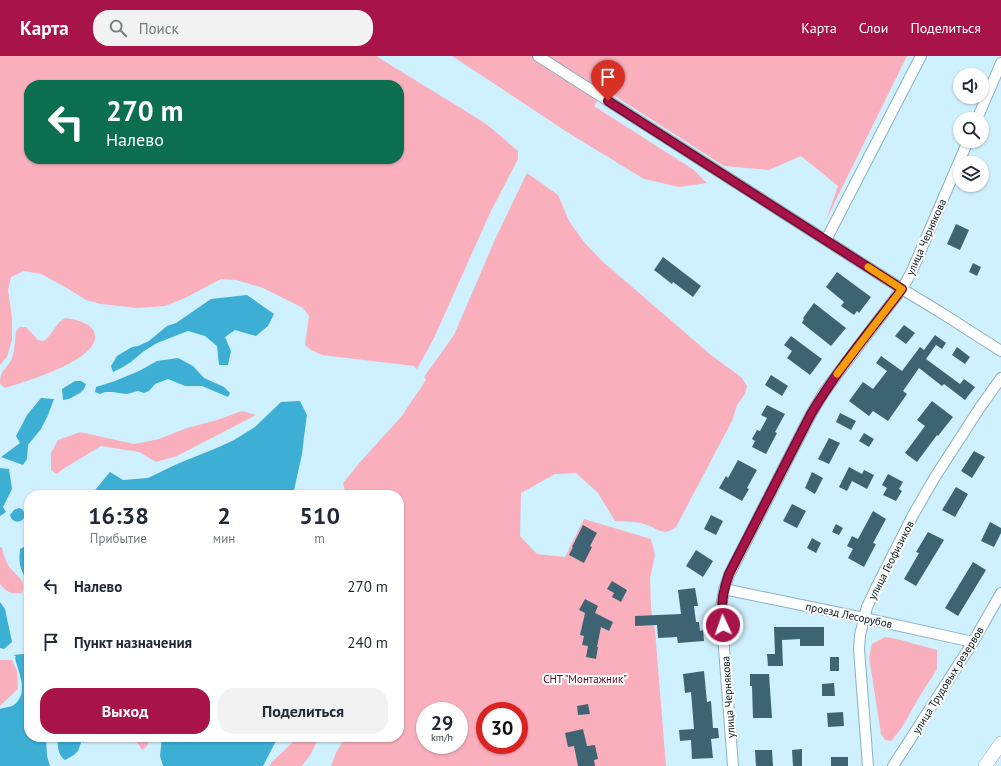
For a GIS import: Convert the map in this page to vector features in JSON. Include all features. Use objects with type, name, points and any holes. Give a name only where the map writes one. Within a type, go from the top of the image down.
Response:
[{"type":"main road","points":[[985,766],[1001,743]]},
{"type":"street","points":[[538,56],[1001,352]]},
{"type":"street","points":[[553,66],[557,56]]},
{"type":"street","points":[[826,240],[921,56]]},
{"type":"street","points":[[980,112],[1001,64]]},
{"type":"street","name":"улица Чернякова","points":[[733,766],[721,609],[724,589],[729,574],[811,414],[823,394],[902,289],[911,273],[965,148]]},
{"type":"street","name":"улица Геофизиков","points":[[868,766],[859,649],[867,607],[928,490],[975,415],[1001,378]]},
{"type":"street","name":"проезд Лесорубов","points":[[724,589],[973,642]]},
{"type":"street","name":"улица Трудовых резервов","points":[[893,766],[973,642],[1001,593]]},
{"type":"green space","points":[[0,56],[376,56],[480,120],[518,151],[518,159],[490,213],[434,338],[417,369],[414,366],[322,355],[311,350],[305,345],[309,316],[303,308],[263,288],[236,280],[221,279],[185,298],[165,306],[137,308],[101,304],[86,300],[41,274],[24,271],[11,277],[8,290],[12,317],[12,340],[7,357],[0,365]]},
{"type":"green space","points":[[452,56],[907,56],[826,220],[838,186],[801,156],[769,170],[724,166],[615,96],[613,78],[594,106],[694,170],[707,183],[679,187],[644,179],[567,132]]},
{"type":"green space","name":"СНТ \"Монтажник\"","points":[[527,173],[558,195],[569,221],[584,242],[602,261],[711,355],[741,377],[747,386],[745,394],[737,405],[732,421],[676,527],[667,532],[660,531],[649,525],[641,523],[615,521],[598,493],[576,473],[555,474],[521,493],[520,536],[537,554],[565,557],[584,519],[651,539],[655,555],[650,578],[651,608],[655,631],[666,766],[331,766],[342,742],[404,742],[404,490],[345,490],[343,483],[401,417],[426,380],[424,377],[454,335],[497,235]]},
{"type":"green space","points":[[66,318],[88,325],[94,332],[95,336],[92,345],[84,354],[72,362],[42,376],[5,388],[0,384],[1,375],[12,358],[16,331],[20,327],[26,327],[38,340],[44,341],[60,322]]},
{"type":"green space","points":[[242,411],[256,415],[177,456],[156,462],[139,452],[101,446],[57,474],[51,470],[51,453],[58,440],[80,432],[134,444],[159,439],[187,428],[217,420]]},
{"type":"green space","points":[[0,547],[2,548],[9,567],[22,582],[22,593],[10,592],[0,584]]},
{"type":"green space","points":[[885,637],[937,650],[937,669],[901,729],[891,741],[885,740],[881,734],[869,657],[872,644]]},
{"type":"green space","points":[[0,660],[12,660],[17,671],[18,689],[0,706]]},
{"type":"green space","points":[[136,742],[148,742],[143,750]]},
{"type":"green space","points":[[293,742],[317,742],[311,754],[302,766],[270,766],[272,762]]},
{"type":"water","points":[[247,295],[274,314],[268,326],[256,336],[235,330],[225,337],[231,351],[228,365],[219,365],[217,346],[205,336],[188,331],[157,343],[144,351],[131,362],[113,372],[111,366],[117,356],[132,347],[149,341],[167,326],[176,323],[211,299]]},
{"type":"water","points":[[178,358],[193,366],[204,378],[224,387],[230,393],[228,397],[202,386],[185,386],[168,379],[155,384],[149,391],[144,393],[138,391],[127,394],[105,392],[100,394],[95,392],[96,387],[139,371],[157,361]]},
{"type":"water","points":[[75,381],[81,381],[86,384],[84,389],[69,399],[63,400],[62,389]]},
{"type":"water","points":[[41,398],[54,399],[41,429],[28,445],[27,459],[23,465],[1,457],[20,443],[16,436],[27,415]]},
{"type":"water","points":[[300,401],[307,415],[302,454],[294,490],[95,490],[110,472],[123,480],[148,478],[234,440],[255,427],[281,402]]},
{"type":"water","points":[[0,468],[9,469],[12,489],[3,507],[6,512],[0,516]]},
{"type":"water","points":[[19,508],[22,509],[24,512],[23,520],[18,522],[11,518],[10,515],[14,510]]},
{"type":"water","points":[[24,547],[24,575],[20,564],[20,549]]},
{"type":"water","points":[[0,602],[5,609],[12,642],[4,649],[0,648]]},
{"type":"water","points":[[24,654],[24,742],[46,742],[47,756],[50,766],[0,766],[0,709],[14,705],[22,692],[21,680],[15,658],[16,656],[13,655]]},
{"type":"water","points":[[81,742],[78,751],[65,760],[58,750],[58,743]]},
{"type":"water","points":[[161,742],[275,742],[263,766],[163,766],[160,756]]},
{"type":"building","points":[[956,224],[969,230],[960,250],[947,244]]},
{"type":"building","points":[[663,257],[701,286],[693,297],[673,282],[672,284],[654,270]]},
{"type":"building","points":[[973,263],[981,267],[977,276],[969,272]]},
{"type":"building","points":[[837,272],[871,297],[859,313],[857,311],[854,315],[841,306],[844,302],[826,287]]},
{"type":"building","points":[[814,303],[846,328],[831,346],[802,323],[803,318]]},
{"type":"building","points":[[904,325],[915,333],[906,344],[895,336]]},
{"type":"building","points":[[935,335],[946,343],[942,349],[936,345],[926,359],[960,384],[964,379],[975,387],[965,400],[944,384],[942,386],[919,368],[903,391],[907,394],[888,421],[873,411],[869,416],[849,401],[863,382],[873,389],[887,371],[876,363],[881,356],[902,371],[920,347],[924,350]]},
{"type":"building","points":[[791,336],[822,359],[810,375],[787,358],[792,351],[784,345]]},
{"type":"building","points":[[957,347],[970,357],[965,364],[952,355]]},
{"type":"building","points":[[771,375],[788,386],[782,396],[765,385]]},
{"type":"building","points":[[932,401],[953,417],[938,436],[937,435],[917,462],[905,453],[925,426],[917,420]]},
{"type":"building","points":[[767,405],[785,414],[775,432],[777,433],[766,454],[752,447],[755,441],[752,439],[757,430],[760,431],[767,418],[761,415]]},
{"type":"building","points":[[840,413],[856,421],[851,430],[836,422]]},
{"type":"building","points":[[864,433],[874,439],[869,447],[859,441]]},
{"type":"building","points":[[829,438],[840,443],[829,464],[818,459]]},
{"type":"building","points":[[974,451],[985,457],[972,478],[961,471]]},
{"type":"building","points":[[738,460],[757,470],[742,501],[719,488],[726,476],[728,478]]},
{"type":"building","points":[[849,467],[862,474],[864,470],[874,475],[867,489],[852,481],[847,491],[839,487]]},
{"type":"building","points":[[812,472],[823,478],[815,494],[805,488]]},
{"type":"building","points":[[888,474],[903,482],[899,489],[902,491],[896,501],[883,495],[887,488],[882,485]]},
{"type":"building","points":[[956,487],[968,494],[955,517],[942,510]]},
{"type":"building","points":[[792,504],[806,511],[797,528],[783,521]]},
{"type":"building","points":[[873,511],[886,519],[873,543],[876,544],[864,567],[848,558],[853,549],[847,546],[852,536],[858,539]]},
{"type":"building","points":[[711,515],[723,521],[716,535],[704,529]]},
{"type":"building","points":[[990,522],[1001,528],[1001,533],[994,547],[981,541]]},
{"type":"building","points":[[836,524],[843,528],[839,535],[832,532]]},
{"type":"building","points":[[583,525],[597,533],[590,546],[592,547],[584,563],[569,555]]},
{"type":"building","points":[[928,532],[944,540],[916,586],[904,579],[919,553],[916,552]]},
{"type":"building","points":[[812,538],[821,543],[816,553],[807,548]]},
{"type":"building","points":[[696,550],[713,561],[703,577],[686,566]]},
{"type":"building","points":[[973,562],[986,570],[958,616],[945,608]]},
{"type":"building","points":[[612,581],[627,590],[621,602],[612,597],[614,593],[607,589]]},
{"type":"building","points":[[695,588],[698,606],[694,606],[696,622],[699,622],[700,631],[703,630],[704,641],[678,643],[677,637],[658,638],[657,625],[635,626],[635,616],[681,614],[678,590]]},
{"type":"building","points":[[585,599],[598,606],[595,613],[613,622],[609,631],[601,627],[596,659],[586,657],[588,646],[582,645],[584,636],[580,635],[585,613],[579,610]]},
{"type":"building","points":[[774,627],[824,627],[824,646],[800,646],[800,639],[782,640],[783,666],[768,666],[767,654],[775,654]]},
{"type":"building","points":[[830,657],[839,657],[839,671],[830,671]]},
{"type":"building","points":[[704,671],[707,702],[711,701],[713,728],[718,728],[719,738],[711,739],[713,758],[692,759],[691,740],[680,741],[679,730],[694,729],[691,692],[685,693],[683,674]]},
{"type":"building","points":[[750,674],[769,674],[772,718],[753,718]]},
{"type":"building","points":[[834,683],[835,696],[822,696],[822,684]]},
{"type":"building","points":[[588,704],[590,714],[578,715],[577,706]]},
{"type":"building","points":[[843,712],[844,726],[828,727],[827,713]]},
{"type":"building","points":[[583,729],[587,746],[595,745],[598,759],[594,760],[595,766],[578,766],[574,746],[568,747],[565,733]]},
{"type":"building","points":[[802,749],[802,766],[793,766],[792,750]]},
{"type":"building","points":[[755,750],[772,750],[773,766],[756,766]]},
{"type":"building","points":[[831,757],[848,757],[848,766],[831,766]]},
{"type":"slow traffic","points":[[837,374],[902,289],[868,267]]},
{"type":"route","points":[[608,101],[902,289],[836,376],[811,414],[729,574],[722,600],[721,609],[723,625]]}]
